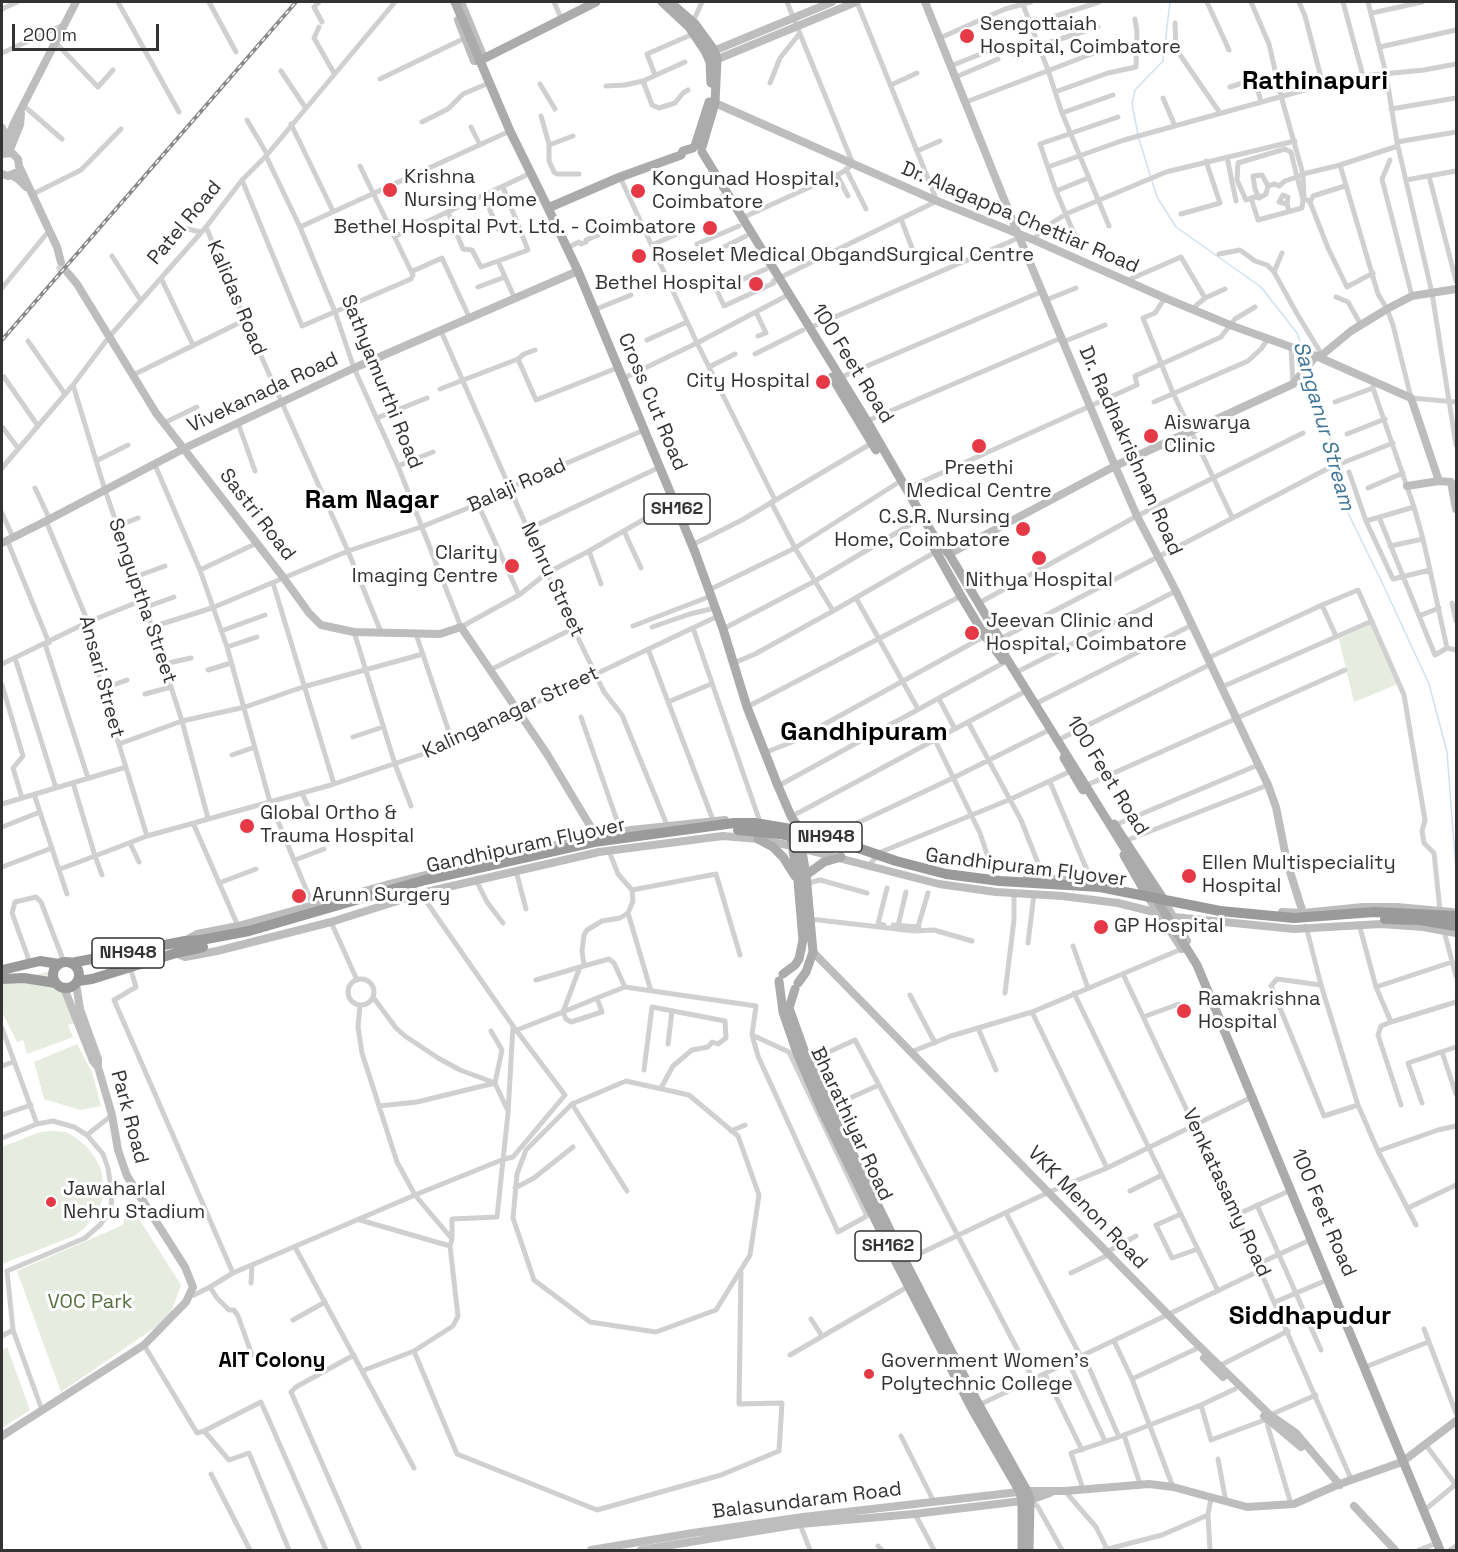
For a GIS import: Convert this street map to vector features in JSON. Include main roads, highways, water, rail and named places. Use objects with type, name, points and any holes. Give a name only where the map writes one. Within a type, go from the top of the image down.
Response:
[{"type":"highway","name":"Gandhipuram Flyover","points":[[77,982],[425,880],[594,842],[734,823],[755,823],[823,836],[896,861],[946,874],[1000,881],[1100,887],[1212,910],[1294,918],[1374,912],[1456,914]]},
{"type":"highway","name":"Gandhipuram Flyover","points":[[65,963],[184,941],[202,944],[249,937],[427,886],[618,842],[735,830],[770,832],[820,843],[908,871],[945,879],[1000,887],[1100,893],[1197,914],[1276,923],[1371,918],[1456,926]]},
{"type":"highway","name":"NH948","points":[[2,970],[40,961],[65,963],[79,972],[77,982],[68,988],[24,978],[2,979]]},
{"type":"highway","points":[[60,986],[53,975],[65,963]]},
{"type":"main road","name":"Cross Cut Road","points":[[455,2],[473,47],[482,60],[489,83],[510,131],[578,271],[674,501],[717,612],[747,707],[792,822]]},
{"type":"main road","points":[[482,60],[596,2]]},
{"type":"main road","points":[[662,2],[712,56],[708,104],[697,150]]},
{"type":"main road","points":[[670,2],[693,22],[712,56],[715,103],[697,150]]},
{"type":"main road","points":[[548,208],[620,177],[681,155],[683,151],[697,150]]},
{"type":"main road","name":"100 Feet Road","points":[[697,150],[721,197],[740,222],[746,237],[786,296],[918,520],[979,603],[1039,702],[1071,771],[1145,892]]},
{"type":"main road","name":"100 Feet Road","points":[[697,150],[775,281]]},
{"type":"main road","name":"100 Feet Road","points":[[806,329],[867,421],[937,546]]},
{"type":"main road","points":[[947,561],[987,633],[1197,965],[1439,1547]]},
{"type":"main road","name":"100 Feet Road","points":[[947,561],[947,573],[1047,731],[1058,741],[1089,784],[1162,897]]},
{"type":"main road","name":"SH162","points":[[792,822],[792,846],[802,878],[807,886],[812,955],[796,986]]},
{"type":"main road","name":"SH162","points":[[781,977],[795,965],[804,940],[803,849],[792,822]]},
{"type":"main road","points":[[758,838],[773,847],[802,878],[824,861],[841,857]]},
{"type":"main road","points":[[793,973],[796,986],[784,990],[781,977],[793,973]]},
{"type":"main road","name":"Bharathiyar Road","points":[[781,977],[783,1012],[796,1053],[822,1111],[1025,1496]]},
{"type":"main road","name":"Bharathiyar Road","points":[[796,986],[789,1008],[809,1061],[901,1262],[909,1286],[977,1419],[1025,1496]]},
{"type":"main road","points":[[1025,1496],[1029,1551]]},
{"type":"main road","name":"SH162","points":[[1022,1551],[1025,1496]]},
{"type":"waterway","name":"Sanganur Stream","points":[[1138,135],[1132,104],[1135,90],[1163,61],[1170,2]]},
{"type":"waterway","name":"Sanganur Stream","points":[[1139,139],[1157,197],[1176,227],[1261,287],[1297,333],[1302,348]]},
{"type":"waterway","name":"Sanganur Stream","points":[[1308,370],[1329,432],[1335,463]]},
{"type":"waterway","name":"Sanganur Stream","points":[[1336,468],[1343,503],[1429,684],[1447,752],[1456,870]]},
{"type":"tunnel","points":[[59,265],[65,275]]},
{"type":"railway","points":[[2,340],[296,2]]},
{"type":"place","name":"Sengottaiah Hospital, Coimbatore","points":[[967,36]]},
{"type":"place","name":"Krishna Nursing Home","points":[[390,190]]},
{"type":"place","name":"Kongunad Hospital, Coimbatore","points":[[638,191]]},
{"type":"place","name":"Bethel Hospital Pvt. Ltd. - Coimbatore","points":[[710,228]]},
{"type":"place","name":"Roselet Medical ObgandSurgical Centre","points":[[639,256]]},
{"type":"place","name":"Bethel Hospital","points":[[756,284]]},
{"type":"place","name":"City Hospital","points":[[823,382]]},
{"type":"place","name":"Aiswarya Clinic","points":[[1151,436]]},
{"type":"place","name":"Preethi Medical Centre","points":[[979,446]]},
{"type":"place","name":"C.S.R. Nursing Home, Coimbatore","points":[[1023,529]]},
{"type":"place","name":"Nithya Hospital","points":[[1039,558]]},
{"type":"place","name":"Clarity Imaging Centre","points":[[512,566]]},
{"type":"place","name":"Jeevan Clinic and Hospital, Coimbatore","points":[[972,633]]},
{"type":"place","name":"Global Ortho & Trauma Hospital","points":[[247,826]]},
{"type":"place","name":"Ellen Multispeciality Hospital","points":[[1189,876]]},
{"type":"place","name":"Arunn Surgery","points":[[299,896]]},
{"type":"place","name":"GP Hospital","points":[[1101,927]]},
{"type":"place","name":"Ramakrishna Hospital","points":[[1184,1011]]},
{"type":"place","name":"Jawaharlal Nehru Stadium","points":[[51,1202]]},
{"type":"place","name":"Government Women's Polytechnic College","points":[[869,1374]]},
{"type":"district","name":"Rathinapuri","points":[[1315,82]]},
{"type":"district","name":"Ram Nagar","points":[[372,501]]},
{"type":"district","name":"Gandhipuram","points":[[864,733]]},
{"type":"district","name":"Siddhapudur","points":[[1310,1317]]},
{"type":"district","name":"AIT Colony","points":[[272,1361]]},
{"type":"park label","name":"VOC Park","points":[[90,1303]]}]
